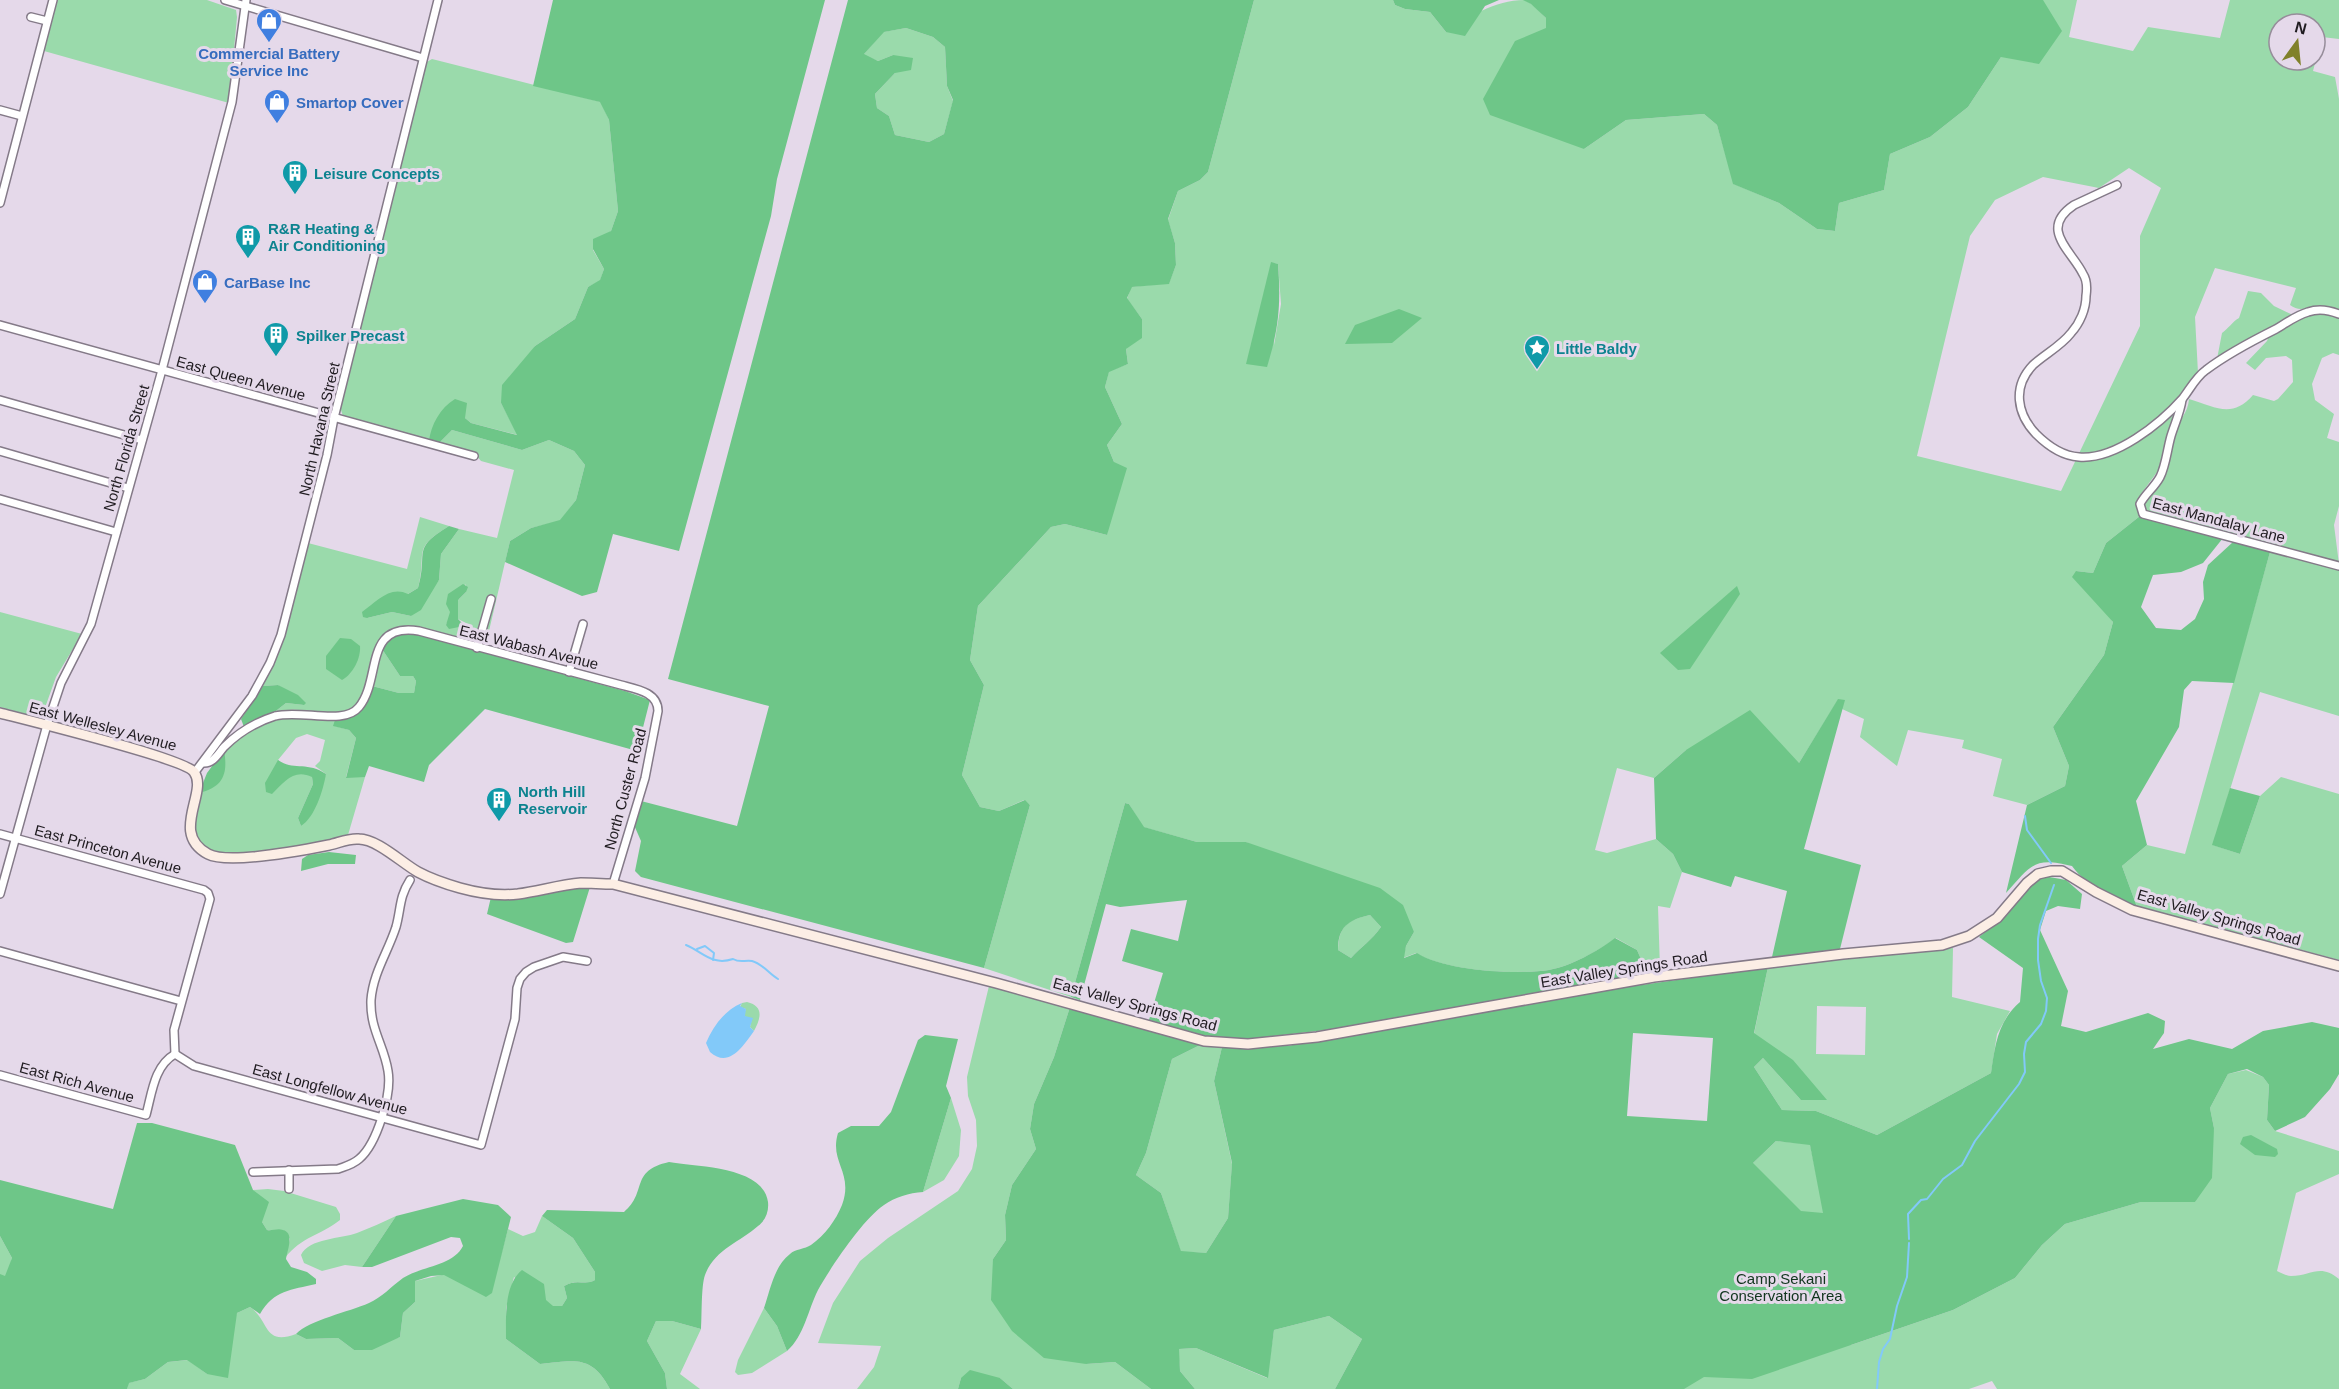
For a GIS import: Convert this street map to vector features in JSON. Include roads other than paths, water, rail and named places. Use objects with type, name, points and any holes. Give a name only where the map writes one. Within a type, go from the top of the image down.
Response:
[{"type":"street","points":[[0,203],[53,0]]},
{"type":"street","points":[[225,0],[245,3],[423,58]]},
{"type":"street","name":"North Havana Street","points":[[195,772],[246,705],[274,653],[290,601],[327,455],[334,418],[438,0]]},
{"type":"street","name":"North Florida Street","points":[[0,894],[61,683],[91,624],[162,370],[232,102],[245,3]]},
{"type":"street","points":[[31,17],[47,21]]},
{"type":"street","points":[[0,110],[22,116]]},
{"type":"street","points":[[2117,185],[2068,209],[2060,222],[2059,232],[2063,246],[2083,273],[2086,282],[2084,310],[2073,331],[2028,372],[2021,386],[2020,412],[2026,424],[2040,438],[2060,452],[2071,456],[2107,454],[2135,439],[2182,399],[2204,371],[2249,343],[2307,312],[2325,309],[2339,314]]},
{"type":"street","name":"East Queen Avenue","points":[[0,326],[474,456]]},
{"type":"street","name":"East Mandalay Lane","points":[[2182,399],[2181,411],[2174,426],[2164,467],[2154,487],[2145,495],[2140,504],[2143,514],[2339,566]]},
{"type":"street","points":[[0,400],[142,440]]},
{"type":"street","points":[[0,451],[128,488]]},
{"type":"street","points":[[0,499],[116,532]]},
{"type":"street","points":[[477,648],[491,599]]},
{"type":"street","points":[[569,672],[583,624]]},
{"type":"street","name":"East Wabash Avenue","points":[[203,763],[212,761],[226,745],[244,731],[274,717],[299,713],[343,717],[353,713],[364,699],[379,648],[392,633],[404,630],[419,631],[631,688],[651,695],[656,700]]},
{"type":"street","name":"North Custer Road","points":[[613,884],[645,778],[657,716],[656,700]]},
{"type":"street","name":"East Wellesley Avenue","points":[[0,713],[175,761],[190,767],[195,772]]},
{"type":"street","name":"East Valley Springs Road","points":[[195,772],[198,785],[191,812],[192,834],[201,850],[218,858],[234,859],[307,849],[362,838],[374,843],[418,872],[441,882],[476,892],[516,894],[582,883],[613,884],[996,983],[1204,1041],[1248,1044],[1317,1037],[1654,977],[1843,954],[1942,945],[1969,936],[1997,918],[2027,883],[2038,874],[2051,871],[2062,871],[2132,910],[2339,966]]},
{"type":"street","name":"East Princeton Avenue","points":[[0,834],[208,893],[210,899],[181,1001]]},
{"type":"street","points":[[253,1172],[338,1169],[351,1165],[367,1150],[381,1116],[389,1082],[388,1069],[374,1032],[371,999],[378,968],[397,924],[401,896],[410,880]]},
{"type":"street","points":[[0,951],[181,1001],[174,1030],[175,1054]]},
{"type":"street","name":"East Longfellow Avenue","points":[[175,1054],[194,1066],[481,1145],[515,1019],[517,988],[520,980],[534,967],[563,957],[571,956],[587,961]]},
{"type":"street","name":"East Rich Avenue","points":[[0,1075],[146,1115],[159,1067],[165,1059],[175,1054]]},
{"type":"street","points":[[289,1189],[290,1170]]},
{"type":"water","points":[[742,1003],[740,1006],[746,1009],[745,1016],[753,1018],[750,1027],[754,1031],[735,1054],[723,1058],[717,1057],[710,1052],[706,1043],[725,1014]]},
{"type":"waterway","points":[[2025,816],[2027,830],[2051,863]]},
{"type":"waterway","points":[[1909,1239],[1908,1214],[1921,1200],[1927,1199],[1943,1179],[1962,1165],[1975,1141],[2019,1084],[2025,1072],[2026,1042],[2041,1024],[2046,1011],[2047,998],[2041,981],[2038,939],[2040,925],[2054,885]]},
{"type":"waterway","points":[[686,945],[719,961],[733,959],[756,962],[778,979]]},
{"type":"waterway","points":[[697,949],[705,946],[714,953],[713,960]]},
{"type":"waterway","points":[[1877,1389],[1879,1362],[1883,1349],[1890,1339],[1897,1306],[1907,1277],[1909,1243]]},
{"type":"place","name":"Commercial Battery Service Inc","points":[[269,44]]},
{"type":"place","name":"Smartop Cover","points":[[277,125]]},
{"type":"place","name":"Leisure Concepts","points":[[295,196]]},
{"type":"place","name":"R&R Heating & Air Conditioning","points":[[248,260]]},
{"type":"place","name":"CarBase Inc","points":[[205,305]]},
{"type":"place","name":"Spilker Precast","points":[[276,358]]},
{"type":"place","name":"Little Baldy","points":[[1537,371]]},
{"type":"place","name":"North Hill Reservoir","points":[[499,823]]},
{"type":"park label","name":"Camp Sekani Conservation Area","points":[[1781,1286]]}]
